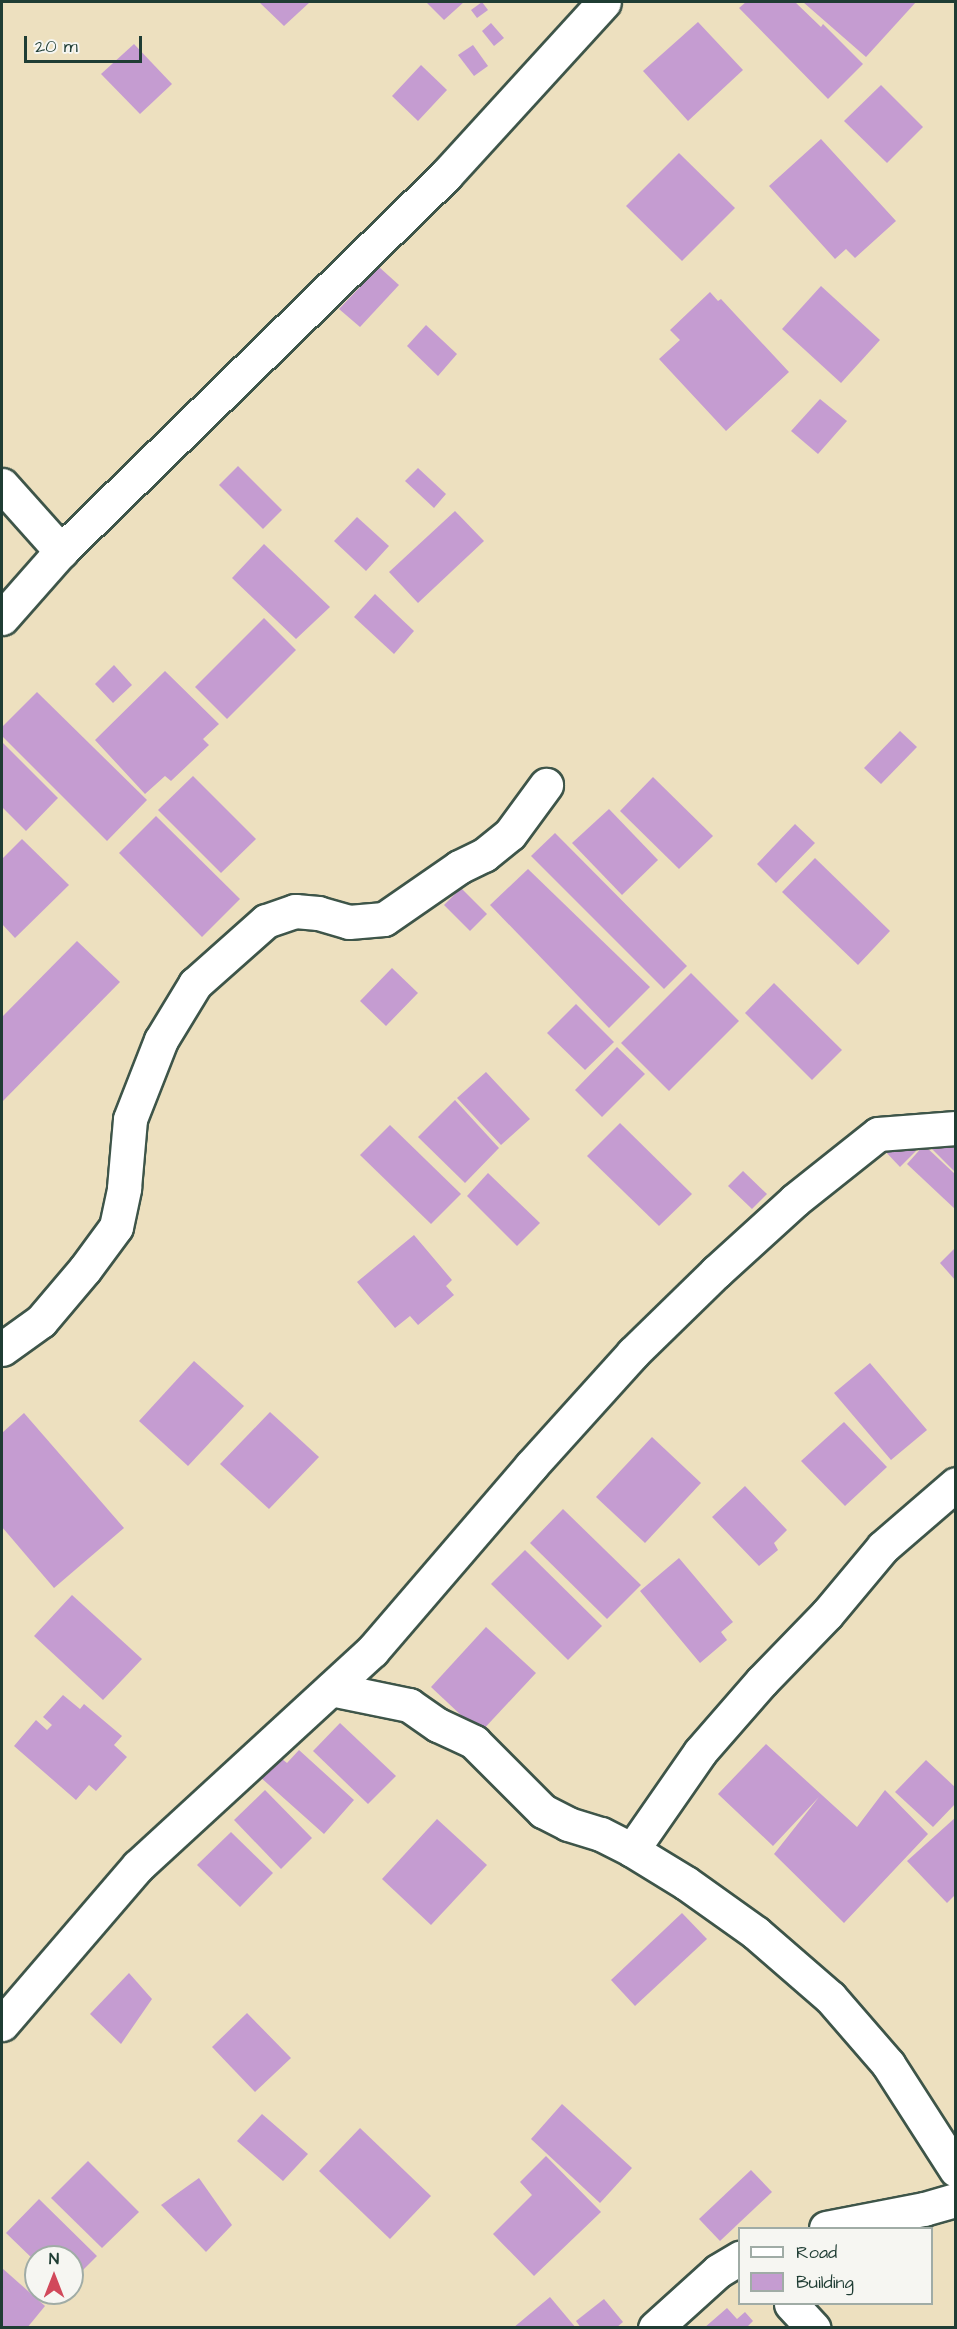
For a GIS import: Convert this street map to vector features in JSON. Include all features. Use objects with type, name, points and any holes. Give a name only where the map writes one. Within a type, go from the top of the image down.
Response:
[{"type":"street","points":[[2,618],[61,551],[446,176],[604,2]]},
{"type":"street","points":[[2,485],[61,551]]},
{"type":"street","points":[[2,1349],[41,1321],[85,1269],[116,1227],[124,1188],[130,1119],[161,1040],[195,984],[266,921],[295,911],[318,913],[349,922],[384,919],[459,867],[484,855],[510,834],[546,785]]},
{"type":"street","points":[[2,2024],[138,1866],[372,1651],[531,1466],[633,1353],[716,1272],[795,1200],[878,1134],[956,1128]]},
{"type":"street","points":[[632,1850],[700,1752],[762,1681],[827,1614],[883,1547],[956,1484]]},
{"type":"street","points":[[331,1689],[409,1705],[438,1725],[474,1742],[543,1811],[568,1824],[601,1834],[632,1850],[686,1883],[756,1933],[830,1997],[888,2064],[956,2170]]},
{"type":"street","points":[[836,2227],[956,2200]]},
{"type":"street","points":[[655,2328],[718,2271],[738,2259]]},
{"type":"street","points":[[792,2305],[813,2328]]},
{"type":"building","points":[[259,2],[310,2],[284,26]]},
{"type":"building","points":[[426,2],[464,2],[444,20]]},
{"type":"building","points":[[482,2],[488,10],[477,18],[471,10]]},
{"type":"building","points":[[746,2],[795,2],[821,27],[823,24],[863,64],[828,99],[739,8]]},
{"type":"building","points":[[803,2],[916,2],[866,57]]},
{"type":"building","points":[[698,22],[743,70],[688,121],[643,71]]},
{"type":"building","points":[[491,23],[504,38],[494,46],[482,31]]},
{"type":"building","points":[[134,44],[172,84],[140,114],[101,74]]},
{"type":"building","points":[[473,45],[488,66],[474,76],[458,55]]},
{"type":"building","points":[[421,65],[447,90],[418,121],[392,96]]},
{"type":"building","points":[[881,85],[923,127],[887,163],[844,121]]},
{"type":"building","points":[[821,139],[896,221],[855,258],[846,249],[835,259],[769,186]]},
{"type":"building","points":[[679,153],[735,208],[682,261],[626,206]]},
{"type":"building","points":[[379,267],[399,285],[360,327],[339,309]]},
{"type":"building","points":[[821,286],[880,340],[841,383],[782,329]]},
{"type":"building","points":[[710,292],[718,301],[721,299],[789,372],[726,431],[659,359],[680,340],[670,330]]},
{"type":"building","points":[[426,325],[457,354],[438,376],[407,346]]},
{"type":"building","points":[[820,399],[847,421],[818,454],[791,431]]},
{"type":"building","points":[[238,466],[282,510],[263,529],[219,485]]},
{"type":"building","points":[[418,468],[446,494],[434,508],[405,481]]},
{"type":"building","points":[[455,511],[484,541],[418,603],[389,572]]},
{"type":"building","points":[[357,517],[389,546],[366,571],[334,541]]},
{"type":"building","points":[[264,544],[330,607],[296,639],[232,578]]},
{"type":"building","points":[[375,594],[414,631],[394,654],[354,617]]},
{"type":"building","points":[[264,618],[296,650],[227,719],[195,687]]},
{"type":"building","points":[[114,665],[132,685],[113,703],[95,684]]},
{"type":"building","points":[[165,671],[219,724],[203,739],[209,745],[171,781],[165,776],[145,794],[95,740]]},
{"type":"building","points":[[37,692],[147,800],[107,841],[2,736],[2,727]]},
{"type":"building","points":[[900,731],[917,747],[881,784],[864,768]]},
{"type":"building","points":[[2,742],[58,798],[26,831],[2,807]]},
{"type":"building","points":[[193,776],[256,839],[221,873],[158,810]]},
{"type":"building","points":[[653,777],[713,836],[679,869],[620,811]]},
{"type":"building","points":[[609,809],[658,860],[622,895],[572,843]]},
{"type":"building","points":[[156,816],[240,899],[202,937],[119,853]]},
{"type":"building","points":[[795,824],[815,843],[776,883],[757,864]]},
{"type":"building","points":[[555,833],[687,966],[664,989],[531,856]]},
{"type":"building","points":[[22,839],[69,885],[15,938],[2,924],[2,859]]},
{"type":"building","points":[[815,858],[890,931],[858,965],[782,892]]},
{"type":"building","points":[[528,869],[650,987],[609,1028],[490,905]]},
{"type":"building","points":[[461,888],[487,914],[470,931],[444,905]]},
{"type":"building","points":[[77,941],[120,982],[2,1102],[2,1017]]},
{"type":"building","points":[[392,968],[418,993],[386,1026],[360,1001]]},
{"type":"building","points":[[691,973],[739,1021],[669,1091],[621,1043]]},
{"type":"building","points":[[774,983],[842,1050],[812,1080],[745,1013]]},
{"type":"building","points":[[576,1004],[614,1042],[585,1070],[547,1033]]},
{"type":"building","points":[[617,1047],[645,1074],[602,1117],[575,1090]]},
{"type":"building","points":[[486,1072],[530,1119],[501,1145],[457,1098]]},
{"type":"building","points":[[455,1100],[499,1148],[465,1183],[418,1137]]},
{"type":"building","points":[[620,1123],[692,1194],[659,1226],[587,1156]]},
{"type":"building","points":[[390,1125],[461,1194],[431,1224],[360,1155]]},
{"type":"building","points":[[947,1133],[956,1141],[956,1173],[932,1149]]},
{"type":"building","points":[[898,1134],[916,1151],[900,1167],[883,1149]]},
{"type":"building","points":[[924,1145],[956,1175],[956,1210],[907,1164]]},
{"type":"building","points":[[743,1171],[767,1194],[752,1209],[728,1186]]},
{"type":"building","points":[[488,1173],[540,1223],[517,1246],[467,1196]]},
{"type":"building","points":[[414,1235],[452,1280],[446,1286],[454,1295],[418,1325],[410,1316],[395,1328],[357,1282]]},
{"type":"building","points":[[956,1247],[956,1281],[940,1263]]},
{"type":"building","points":[[194,1361],[244,1406],[188,1466],[139,1421]]},
{"type":"building","points":[[870,1363],[927,1430],[891,1460],[834,1393]]},
{"type":"building","points":[[270,1412],[319,1457],[269,1509],[220,1464]]},
{"type":"building","points":[[24,1413],[124,1528],[54,1588],[2,1527],[2,1433]]},
{"type":"building","points":[[844,1422],[887,1467],[845,1506],[801,1461]]},
{"type":"building","points":[[652,1437],[701,1483],[645,1543],[596,1497]]},
{"type":"building","points":[[745,1486],[787,1530],[774,1543],[778,1550],[759,1566],[712,1517]]},
{"type":"building","points":[[563,1509],[641,1585],[607,1619],[530,1543]]},
{"type":"building","points":[[525,1550],[602,1626],[568,1660],[491,1584]]},
{"type":"building","points":[[679,1558],[733,1622],[721,1632],[727,1640],[700,1663],[640,1591]]},
{"type":"building","points":[[72,1595],[142,1659],[103,1700],[34,1636]]},
{"type":"building","points":[[486,1627],[536,1673],[480,1733],[431,1687]]},
{"type":"building","points":[[63,1695],[80,1709],[84,1704],[122,1736],[114,1745],[127,1757],[96,1791],[89,1785],[76,1800],[14,1746],[36,1720],[47,1730],[52,1725],[43,1717]]},
{"type":"building","points":[[340,1723],[396,1776],[368,1804],[313,1751]]},
{"type":"building","points":[[766,1744],[857,1827],[885,1790],[928,1834],[844,1923],[774,1854],[819,1797],[773,1846],[718,1794]]},
{"type":"building","points":[[299,1750],[354,1800],[324,1834],[259,1776],[277,1755],[287,1763]]},
{"type":"building","points":[[926,1760],[956,1788],[956,1803],[933,1827],[895,1792]]},
{"type":"building","points":[[265,1790],[312,1838],[281,1869],[234,1820]]},
{"type":"building","points":[[956,1817],[956,1894],[947,1903],[907,1861]]},
{"type":"building","points":[[437,1819],[487,1865],[431,1925],[382,1879]]},
{"type":"building","points":[[231,1832],[273,1873],[240,1907],[197,1865]]},
{"type":"building","points":[[682,1913],[707,1939],[635,2006],[611,1980]]},
{"type":"building","points":[[129,1973],[152,1999],[121,2044],[90,2014]]},
{"type":"building","points":[[247,2013],[291,2058],[255,2092],[212,2047]]},
{"type":"building","points":[[562,2104],[632,2168],[600,2203],[531,2139]]},
{"type":"building","points":[[262,2114],[308,2154],[283,2181],[237,2141]]},
{"type":"building","points":[[360,2128],[431,2196],[390,2239],[319,2171]]},
{"type":"building","points":[[546,2156],[601,2212],[534,2276],[493,2234],[532,2195],[520,2182]]},
{"type":"building","points":[[88,2161],[139,2212],[102,2248],[51,2198]]},
{"type":"building","points":[[751,2170],[772,2192],[720,2241],[699,2219]]},
{"type":"building","points":[[199,2178],[232,2225],[206,2252],[161,2205]]},
{"type":"building","points":[[39,2199],[97,2256],[84,2269],[84,2245],[24,2245],[24,2250],[6,2233]]},
{"type":"building","points":[[2,2268],[24,2287],[24,2305],[45,2306],[27,2328],[2,2326]]},
{"type":"building","points":[[550,2297],[576,2328],[513,2328]]},
{"type":"building","points":[[604,2299],[623,2322],[616,2328],[581,2328],[576,2321]]},
{"type":"building","points":[[727,2308],[737,2319],[745,2312],[753,2321],[746,2328],[704,2328]]}]
